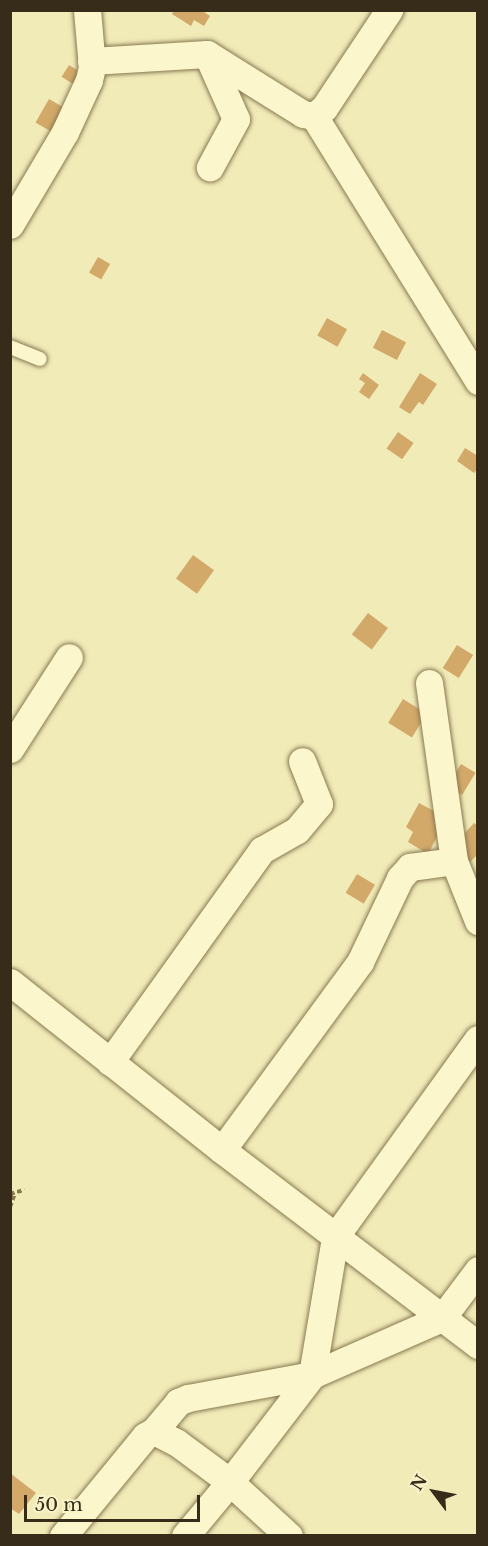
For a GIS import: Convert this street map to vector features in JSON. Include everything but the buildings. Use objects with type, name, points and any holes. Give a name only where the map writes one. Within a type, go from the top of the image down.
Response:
[{"type":"street","points":[[10,225],[65,132],[89,80],[91,61],[87,10]]},
{"type":"street","points":[[314,116],[324,108],[389,10]]},
{"type":"street","points":[[91,61],[207,54],[303,114],[314,116],[477,381]]},
{"type":"street","points":[[207,54],[236,119],[210,167]]},
{"type":"street","points":[[10,749],[69,657]]},
{"type":"street","points":[[429,683],[454,861],[477,921]]},
{"type":"street","points":[[110,1062],[262,850],[297,830],[319,804],[302,760]]},
{"type":"street","points":[[222,1150],[360,962],[400,878],[410,867],[454,861]]},
{"type":"street","points":[[10,982],[222,1150],[477,1345]]},
{"type":"street","points":[[185,1536],[230,1482],[312,1375],[335,1237],[477,1040]]},
{"type":"street","points":[[63,1536],[145,1436],[154,1431],[178,1402],[188,1398],[312,1375],[442,1318],[477,1270]]},
{"type":"street","points":[[154,1431],[176,1442],[230,1482],[289,1536]]},
{"type":"lane","points":[[10,347],[40,359]]},
{"type":"path","points":[[10,1207],[13,1193],[24,1190]]}]
